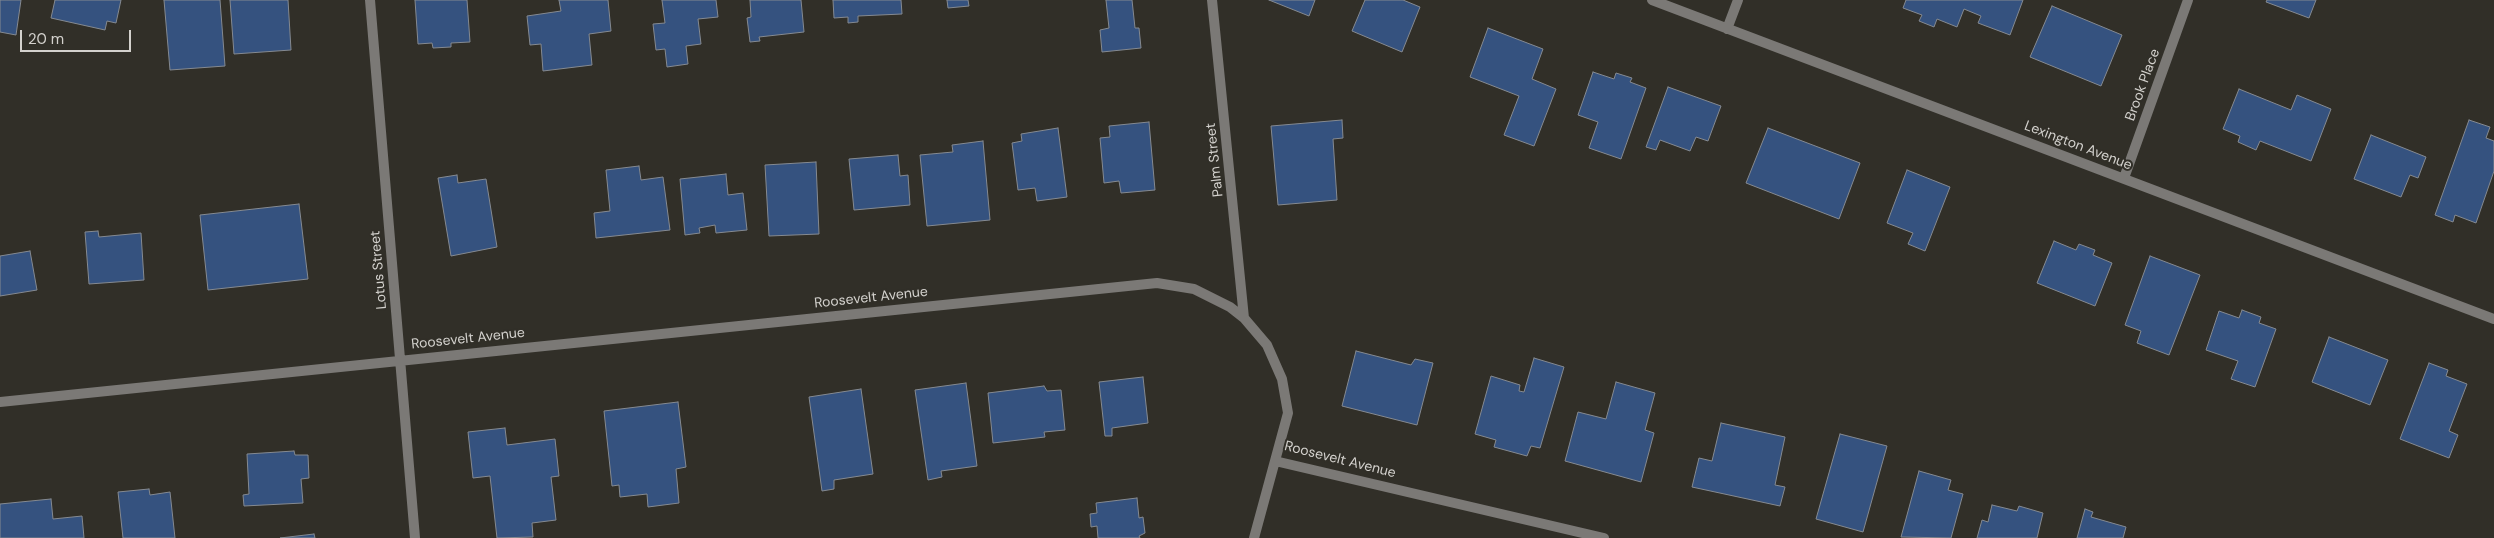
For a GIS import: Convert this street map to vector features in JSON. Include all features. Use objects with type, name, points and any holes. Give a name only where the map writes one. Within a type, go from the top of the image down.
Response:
[{"type":"street","name":"Lotus Street","points":[[370,0],[415,538]]},
{"type":"street","name":"Palm Street","points":[[1212,0],[1244,318]]},
{"type":"street","name":"Lexington Avenue","points":[[1652,0],[2494,319]]},
{"type":"street","points":[[1727,29],[1738,0]]},
{"type":"street","name":"Brook Place","points":[[2124,178],[2188,0]]},
{"type":"street","name":"Roosevelt Avenue","points":[[0,402],[1157,282],[1194,289],[1230,306],[1244,318],[1267,345],[1282,379],[1288,413],[1275,461],[1604,538]]},
{"type":"street","points":[[1254,538],[1275,461]]},
{"type":"building","points":[[0,0],[21,0],[16,35],[0,32]]},
{"type":"building","points":[[55,0],[121,0],[116,23],[107,21],[105,30],[51,18]]},
{"type":"building","points":[[164,0],[220,0],[225,66],[170,70]]},
{"type":"building","points":[[230,0],[288,0],[291,50],[234,54]]},
{"type":"building","points":[[415,0],[467,0],[470,42],[451,43],[451,47],[433,48],[432,43],[418,44]]},
{"type":"building","points":[[559,0],[608,0],[611,31],[589,34],[592,65],[543,71],[541,44],[530,45],[527,16],[561,11]]},
{"type":"building","points":[[662,0],[716,0],[718,17],[698,19],[701,44],[686,46],[688,64],[667,67],[665,49],[656,50],[653,24],[665,23]]},
{"type":"building","points":[[750,0],[801,0],[804,32],[759,37],[760,41],[750,42],[747,18],[751,17]]},
{"type":"building","points":[[833,0],[901,0],[902,14],[858,16],[858,22],[848,23],[848,17],[834,18]]},
{"type":"building","points":[[947,0],[968,0],[969,6],[948,8]]},
{"type":"building","points":[[1106,0],[1132,0],[1135,28],[1139,28],[1141,48],[1102,52],[1100,30],[1109,28]]},
{"type":"building","points":[[1269,0],[1315,0],[1309,16]]},
{"type":"building","points":[[1365,0],[1403,0],[1420,7],[1402,52],[1352,31]]},
{"type":"building","points":[[1906,0],[2023,0],[2010,35],[1978,23],[1981,16],[1964,9],[1957,27],[1937,19],[1934,27],[1919,21],[1922,15],[1903,8]]},
{"type":"building","points":[[2267,0],[2316,0],[2309,18],[2266,2]]},
{"type":"building","points":[[2052,6],[2122,35],[2101,86],[2030,57]]},
{"type":"building","points":[[1488,28],[1543,49],[1532,79],[1556,89],[1534,146],[1504,135],[1519,96],[1470,77]]},
{"type":"building","points":[[1593,72],[1614,79],[1616,73],[1632,78],[1630,82],[1646,88],[1621,159],[1589,148],[1598,122],[1578,115]]},
{"type":"building","points":[[1668,87],[1721,106],[1708,141],[1696,137],[1690,151],[1660,140],[1656,150],[1646,147]]},
{"type":"building","points":[[2239,89],[2291,110],[2297,95],[2331,109],[2311,161],[2260,141],[2256,150],[2238,142],[2240,136],[2223,129]]},
{"type":"building","points":[[1342,120],[1343,138],[1333,139],[1337,200],[1278,205],[1271,126]]},
{"type":"building","points":[[2469,120],[2490,127],[2486,138],[2494,141],[2494,171],[2476,223],[2455,215],[2453,222],[2435,215]]},
{"type":"building","points":[[1149,122],[1155,190],[1121,193],[1119,181],[1104,183],[1100,138],[1110,137],[1109,126]]},
{"type":"building","points":[[1058,128],[1067,197],[1037,201],[1035,188],[1018,190],[1012,143],[1022,141],[1021,134]]},
{"type":"building","points":[[1768,128],[1860,163],[1839,219],[1746,183]]},
{"type":"building","points":[[2371,135],[2426,157],[2418,178],[2410,175],[2401,197],[2354,179]]},
{"type":"building","points":[[983,141],[990,220],[927,226],[920,155],[953,152],[952,145]]},
{"type":"building","points":[[898,155],[900,176],[908,175],[910,205],[854,210],[849,159]]},
{"type":"building","points":[[816,162],[819,234],[769,236],[765,165]]},
{"type":"building","points":[[639,166],[641,180],[663,177],[670,230],[596,238],[594,213],[610,211],[606,170]]},
{"type":"building","points":[[1907,170],[1950,187],[1925,251],[1908,244],[1913,233],[1887,223]]},
{"type":"building","points":[[726,174],[728,195],[743,193],[747,230],[716,233],[715,225],[699,228],[700,233],[685,235],[680,179]]},
{"type":"building","points":[[457,175],[458,183],[486,179],[497,247],[451,256],[438,178]]},
{"type":"building","points":[[299,204],[308,279],[208,290],[200,215]]},
{"type":"building","points":[[98,231],[99,237],[141,233],[144,280],[89,284],[85,232]]},
{"type":"building","points":[[2054,241],[2076,250],[2079,244],[2095,250],[2093,255],[2112,263],[2095,306],[2037,283]]},
{"type":"building","points":[[30,251],[37,290],[0,296],[0,256]]},
{"type":"building","points":[[2150,256],[2200,275],[2169,355],[2137,343],[2141,331],[2125,325]]},
{"type":"building","points":[[2242,310],[2261,317],[2259,323],[2276,329],[2255,387],[2231,379],[2238,361],[2206,350],[2219,311],[2239,318]]},
{"type":"building","points":[[2329,337],[2388,360],[2370,405],[2312,382]]},
{"type":"building","points":[[1356,351],[1411,365],[1415,359],[1433,363],[1417,425],[1342,406]]},
{"type":"building","points":[[1534,358],[1564,367],[1540,448],[1531,446],[1527,456],[1494,447],[1496,440],[1475,434],[1491,376],[1520,385],[1519,391],[1524,392]]},
{"type":"building","points":[[2429,363],[2448,370],[2446,376],[2467,384],[2449,431],[2458,435],[2449,458],[2400,439]]},
{"type":"building","points":[[1143,377],[1148,423],[1112,428],[1112,436],[1105,436],[1099,382]]},
{"type":"building","points":[[1616,382],[1655,393],[1645,430],[1654,433],[1641,482],[1565,461],[1578,412],[1606,419]]},
{"type":"building","points":[[966,383],[977,466],[941,471],[942,477],[928,480],[915,390]]},
{"type":"building","points":[[1044,386],[1047,391],[1061,390],[1065,430],[1044,432],[1045,437],[993,443],[988,393]]},
{"type":"building","points":[[861,389],[873,474],[834,480],[834,489],[822,491],[809,397]]},
{"type":"building","points":[[678,402],[686,467],[676,469],[679,503],[648,507],[647,494],[620,497],[619,485],[612,486],[604,411]]},
{"type":"building","points":[[1721,423],[1785,437],[1775,485],[1785,487],[1780,506],[1692,487],[1699,458],[1712,461]]},
{"type":"building","points":[[505,428],[507,445],[555,439],[559,476],[551,477],[556,520],[532,523],[533,537],[497,538],[490,476],[473,478],[468,432]]},
{"type":"building","points":[[1840,434],[1887,446],[1863,532],[1816,519]]},
{"type":"building","points":[[294,451],[295,455],[308,455],[309,478],[301,479],[303,503],[244,506],[243,495],[249,494],[247,454]]},
{"type":"building","points":[[1919,471],[1951,480],[1948,490],[1963,494],[1951,538],[1901,537]]},
{"type":"building","points":[[149,489],[150,495],[170,492],[175,538],[123,538],[118,492]]},
{"type":"building","points":[[1137,498],[1139,518],[1143,517],[1145,533],[1139,536],[1140,538],[1098,538],[1097,526],[1091,527],[1090,514],[1097,513],[1096,503]]},
{"type":"building","points":[[51,499],[53,519],[82,516],[84,538],[0,538],[0,504]]},
{"type":"building","points":[[1992,505],[2017,511],[2019,506],[2043,513],[2037,538],[1977,538],[1982,520],[1988,522]]},
{"type":"building","points":[[2085,509],[2093,512],[2091,517],[2126,527],[2123,538],[2077,538]]},
{"type":"building","points":[[314,534],[315,538],[280,538]]}]
